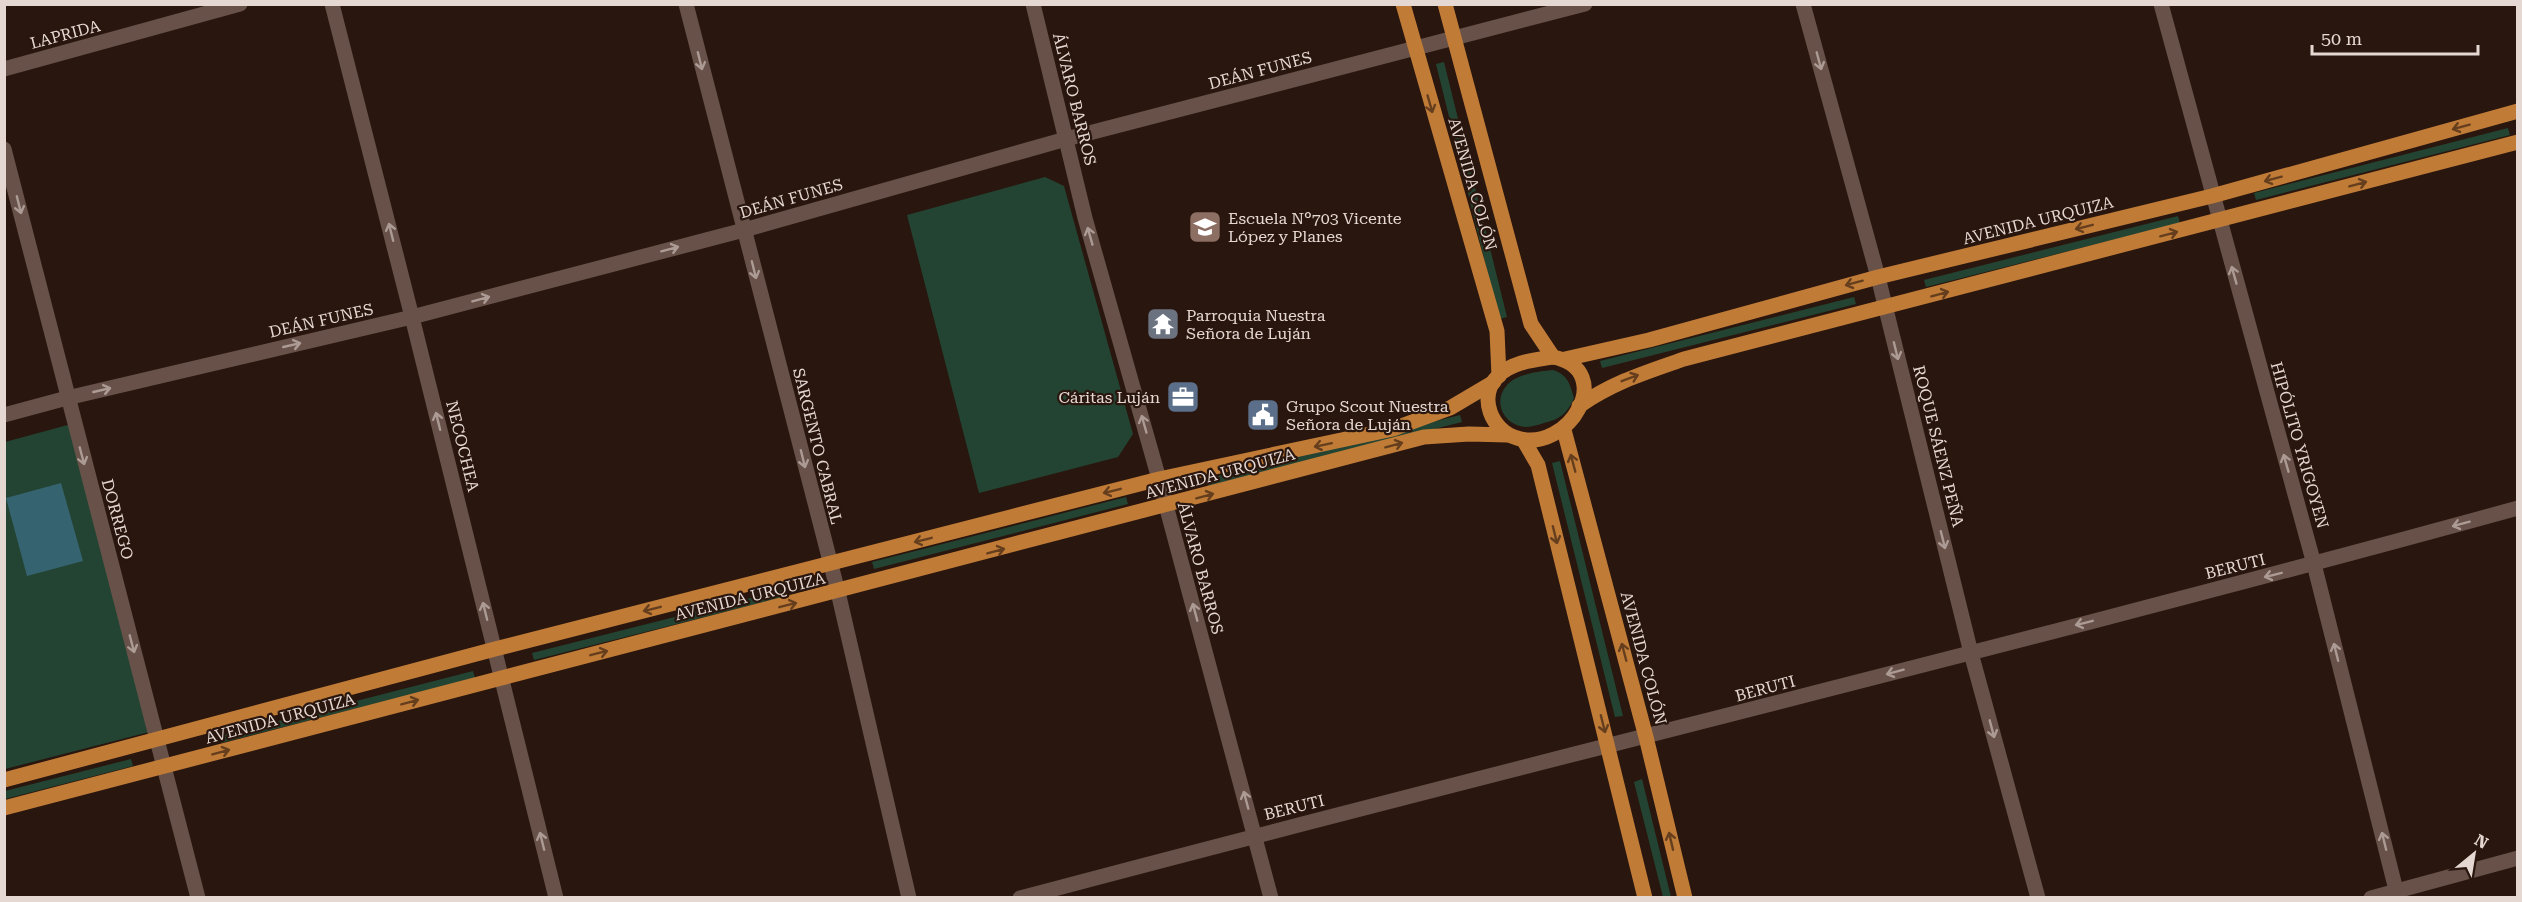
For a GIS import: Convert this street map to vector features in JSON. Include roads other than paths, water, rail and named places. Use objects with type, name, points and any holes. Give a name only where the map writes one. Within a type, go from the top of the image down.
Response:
[{"type":"main road","name":"AVENIDA COLÓN","points":[[1402,4],[1497,331],[1499,350],[1496,379]]},
{"type":"main road","name":"AVENIDA COLÓN","points":[[1445,4],[1531,324],[1559,358]]},
{"type":"main road","name":"AVENIDA URQUIZA","points":[[1559,358],[1649,340],[1878,277],[2212,196],[2517,111]]},
{"type":"main road","points":[[1579,406],[1605,388],[1684,360],[2517,142]]},
{"type":"main road","points":[[1559,358],[1577,367],[1584,379],[1585,393],[1564,430],[1545,439],[1524,441],[1507,435],[1497,426],[1489,410],[1488,398],[1496,379],[1515,365],[1559,358]]},
{"type":"main road","name":"AVENIDA URQUIZA","points":[[4,780],[495,648],[1160,479],[1393,429],[1450,408],[1496,379]]},
{"type":"main road","name":"AVENIDA COLÓN","points":[[1564,430],[1646,737],[1685,897]]},
{"type":"main road","name":"AVENIDA URQUIZA","points":[[4,808],[502,677],[838,592],[1424,437],[1469,434],[1507,435]]},
{"type":"main road","points":[[1524,441],[1538,465],[1645,897]]},
{"type":"street","name":"LAPRIDA","points":[[4,69],[240,4]]},
{"type":"street","name":"NECOCHEA","points":[[332,4],[556,897]]},
{"type":"street","name":"SARGENTO CABRAL","points":[[686,4],[838,592],[909,897]]},
{"type":"street","name":"ÁLVARO BARROS","points":[[1033,4],[1085,218],[1160,479],[1271,897]]},
{"type":"street","name":"DEÁN FUNES","points":[[4,415],[412,316],[744,230],[1066,139],[1585,4]]},
{"type":"street","name":"ROQUE SÁENZ PEÑA","points":[[1803,4],[1878,277],[1971,653],[2038,897]]},
{"type":"street","name":"HIPÓLITO YRIGOYEN","points":[[2161,4],[2218,221],[2314,564],[2397,894]]},
{"type":"street","name":"DORREGO","points":[[4,149],[198,897]]},
{"type":"street","name":"BERUTI","points":[[1020,897],[2314,564],[2517,508]]},
{"type":"street","points":[[2371,897],[2397,894],[2517,858]]},
{"type":"water","points":[[61,483],[83,561],[27,576],[6,498]]},
{"type":"place","name":"Escuela N°703 Vicente López y Planes","points":[[1205,227]]},
{"type":"place","name":"Parroquia Nuestra Señora de Luján","points":[[1163,324]]},
{"type":"place","name":"Cáritas Luján","points":[[1183,397]]},
{"type":"place","name":"Grupo Scout Nuestra Señora de Luján","points":[[1263,415]]}]
